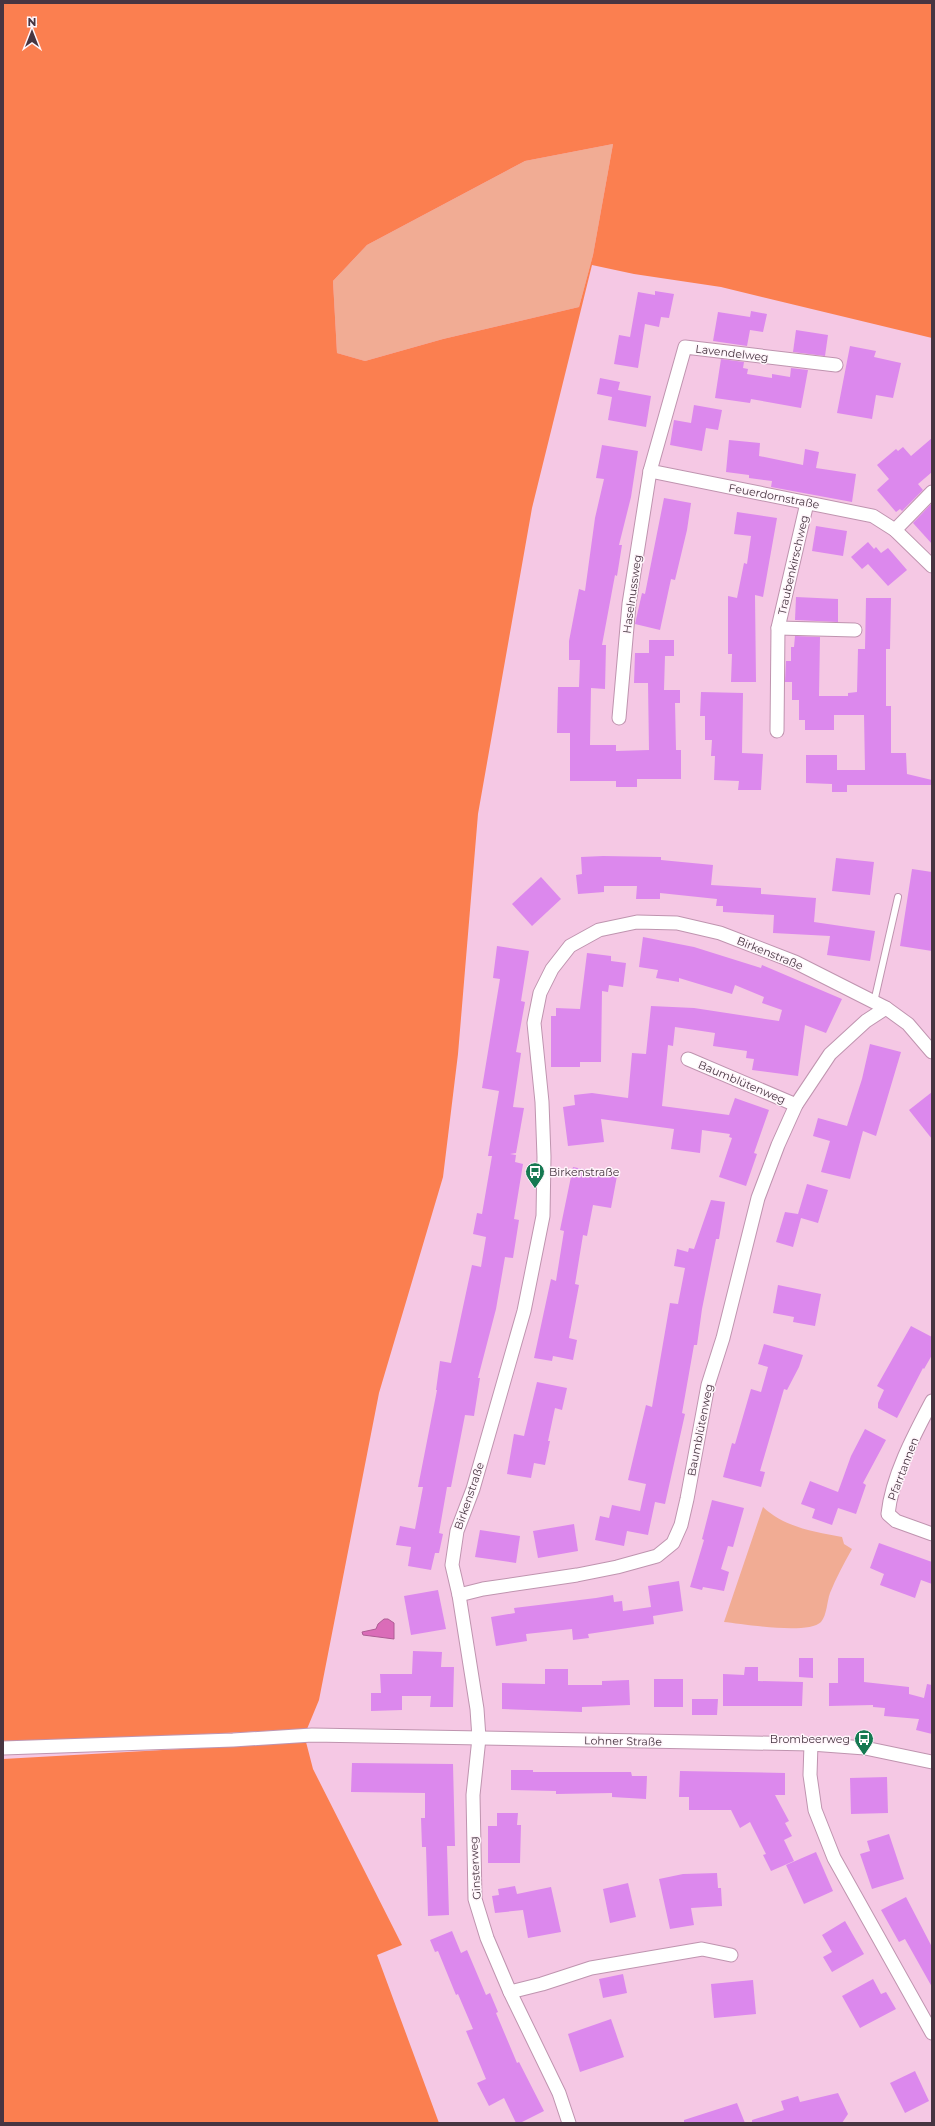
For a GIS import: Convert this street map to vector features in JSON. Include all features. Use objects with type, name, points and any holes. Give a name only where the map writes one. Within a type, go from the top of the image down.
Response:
[{"type":"street","name":"Lavendelweg","points":[[650,471],[685,347],[836,365]]},
{"type":"street","name":"Feuerdornstraße","points":[[650,471],[873,516],[895,530],[932,566]]},
{"type":"street","name":"Haselnussweg","points":[[619,718],[629,604],[650,471]]},
{"type":"street","points":[[895,530],[932,492]]},
{"type":"street","name":"Traubenkirschweg","points":[[776,731],[778,628],[808,503]]},
{"type":"street","name":"Traubenkirschweg","points":[[778,628],[854,630]]},
{"type":"street","name":"Birkenstraße","points":[[479,1738],[477,1710],[459,1595],[452,1565],[456,1531],[473,1489],[518,1333],[534,1268],[543,1216],[544,1156],[542,1102],[534,1023],[540,993],[552,970],[570,946],[599,930],[637,922],[677,923],[720,933],[795,962],[886,1008],[908,1024],[932,1052]]},
{"type":"street","name":"Baumblütenweg","points":[[459,1595],[482,1589],[577,1575],[617,1567],[657,1556],[673,1542],[681,1525],[687,1499],[708,1385],[723,1338],[758,1198],[778,1145],[796,1105],[830,1054],[866,1020],[886,1008]]},
{"type":"street","name":"Baumblütenweg","points":[[688,1059],[796,1105]]},
{"type":"street","name":"Pfarrtannen","points":[[932,1401],[902,1465],[889,1501],[888,1514],[896,1521],[932,1534]]},
{"type":"street","name":"Lohner Straße","points":[[3,1748],[233,1740],[312,1735],[811,1744],[865,1748],[932,1762]]},
{"type":"street","name":"Ginsterweg","points":[[479,1738],[473,1795],[475,1899],[487,1938],[510,1992],[559,2093],[569,2123]]},
{"type":"street","points":[[811,1744],[810,1775],[815,1810],[834,1858],[932,2033]]},
{"type":"street","points":[[510,1992],[542,1984],[590,1968],[702,1949],[731,1955]]},
{"type":"lane","points":[[874,1002],[898,897]]},
{"type":"shaded area","points":[[3,3],[932,3],[932,338],[721,287],[634,274],[592,265],[532,508],[478,814],[458,1054],[443,1177],[379,1393],[319,1700],[307,1729],[3,1744]],"holes":[[[613,144],[593,255],[579,307],[443,339],[365,361],[337,353],[333,281],[367,245],[525,161]]]},
{"type":"shaded area","points":[[613,144],[593,255],[579,307],[443,339],[365,361],[337,353],[333,281],[367,245],[525,161]]},
{"type":"shaded area","points":[[763,1507],[771,1514],[800,1528],[842,1537],[844,1544],[852,1549],[830,1593],[823,1619],[814,1626],[803,1628],[775,1628],[724,1622]]},
{"type":"shaded area","points":[[384,1619],[388,1619],[394,1623],[394,1639],[363,1635],[362,1632],[376,1629],[378,1624]]},
{"type":"shaded area","points":[[306,1742],[313,1769],[402,1945],[377,1955],[439,2123],[3,2123],[3,1759]]},
{"type":"building","points":[[655,291],[674,294],[669,318],[661,317],[659,327],[645,324],[638,368],[614,364],[619,335],[630,337],[638,292],[655,295]]},
{"type":"building","points":[[751,311],[767,314],[763,332],[750,330],[747,346],[713,341],[718,312],[750,317]]},
{"type":"building","points":[[796,330],[828,335],[825,356],[793,352]]},
{"type":"building","points":[[850,346],[876,351],[874,357],[901,363],[893,398],[876,395],[872,419],[837,413]]},
{"type":"building","points":[[721,359],[744,362],[743,368],[748,369],[747,374],[772,378],[772,374],[790,377],[791,368],[808,370],[801,408],[751,399],[750,403],[715,398]]},
{"type":"building","points":[[600,378],[620,382],[618,390],[651,396],[646,427],[608,420],[612,397],[597,394]]},
{"type":"building","points":[[694,405],[722,410],[718,430],[706,428],[702,451],[670,445],[674,420],[691,423]]},
{"type":"building","points":[[932,438],[932,472],[918,484],[923,490],[902,511],[900,509],[896,512],[877,490],[889,479],[877,465],[896,449],[898,451],[903,447],[911,456]]},
{"type":"building","points":[[729,440],[760,443],[759,456],[803,465],[805,449],[819,452],[816,468],[856,474],[852,502],[771,487],[772,481],[749,478],[749,475],[726,472]]},
{"type":"building","points":[[602,445],[638,451],[631,497],[619,545],[622,545],[617,576],[615,575],[602,645],[606,645],[605,689],[591,688],[590,745],[616,745],[616,751],[649,750],[648,683],[634,683],[635,653],[649,653],[649,640],[674,640],[674,656],[665,656],[664,690],[680,690],[680,703],[675,703],[676,750],[681,750],[681,779],[637,779],[637,787],[616,787],[616,781],[570,781],[570,733],[557,733],[558,687],[579,687],[580,660],[569,660],[569,641],[579,589],[585,591],[595,518],[604,479],[596,478]]},
{"type":"building","points":[[664,498],[691,503],[687,530],[675,580],[671,579],[660,630],[635,624],[642,593],[645,594]]},
{"type":"building","points":[[932,503],[932,544],[913,523]]},
{"type":"building","points":[[737,512],[777,518],[763,597],[755,595],[756,682],[731,682],[732,654],[728,654],[728,596],[737,598],[744,563],[747,564],[751,536],[734,534]]},
{"type":"building","points":[[816,526],[847,531],[843,556],[812,551]]},
{"type":"building","points":[[868,542],[874,549],[876,547],[881,553],[888,548],[907,570],[888,586],[868,564],[862,569],[851,557]]},
{"type":"building","points":[[796,597],[838,599],[838,622],[795,620]]},
{"type":"building","points":[[866,598],[891,598],[890,649],[886,649],[886,706],[891,706],[891,753],[906,753],[907,774],[932,780],[932,785],[847,785],[847,792],[832,792],[832,784],[806,783],[806,755],[837,755],[837,770],[865,770],[864,715],[834,715],[834,730],[805,730],[805,720],[799,720],[799,700],[792,700],[792,682],[785,682],[786,661],[791,661],[791,647],[794,647],[795,636],[820,637],[819,696],[848,696],[848,693],[857,692],[858,649],[865,649]]},
{"type":"building","points":[[701,692],[743,693],[742,753],[763,754],[761,790],[738,790],[739,781],[714,780],[715,756],[711,756],[712,740],[705,740],[705,716],[700,716]]},
{"type":"building","points":[[581,857],[661,857],[661,860],[713,865],[711,885],[761,888],[761,894],[816,898],[814,922],[875,931],[870,961],[827,955],[830,936],[773,933],[774,915],[723,912],[723,906],[716,906],[717,899],[660,893],[660,899],[636,899],[637,886],[604,886],[604,892],[578,894],[576,875],[582,874]]},
{"type":"building","points":[[836,858],[874,862],[870,895],[832,891]]},
{"type":"building","points":[[912,869],[932,872],[932,951],[900,946]]},
{"type":"building","points":[[541,877],[561,899],[532,926],[512,904]]},
{"type":"building","points":[[643,937],[694,947],[761,968],[762,965],[842,999],[826,1033],[805,1025],[798,1076],[752,1070],[754,1059],[746,1058],[747,1051],[713,1046],[715,1033],[675,1027],[673,1046],[668,1045],[662,1106],[729,1115],[735,1098],[769,1110],[754,1153],[757,1154],[746,1186],[719,1177],[732,1138],[729,1137],[730,1134],[702,1130],[700,1153],[671,1149],[674,1129],[601,1119],[604,1142],[568,1146],[563,1107],[575,1105],[574,1095],[592,1093],[628,1098],[632,1053],[646,1054],[651,1006],[694,1008],[779,1021],[782,1010],[762,1003],[764,997],[735,985],[732,994],[679,978],[679,982],[656,978],[658,970],[639,967]]},
{"type":"building","points":[[497,946],[529,951],[521,1001],[525,1002],[516,1052],[521,1053],[513,1107],[524,1108],[516,1153],[510,1154],[516,1155],[515,1162],[523,1164],[514,1219],[519,1220],[513,1258],[505,1257],[496,1309],[478,1378],[480,1378],[474,1416],[465,1415],[451,1487],[447,1487],[439,1533],[443,1534],[439,1553],[435,1553],[431,1570],[408,1566],[411,1547],[396,1545],[400,1526],[415,1529],[423,1487],[418,1487],[437,1390],[440,1361],[451,1363],[472,1265],[481,1267],[486,1237],[473,1234],[477,1213],[482,1214],[492,1156],[488,1156],[499,1091],[482,1088],[500,979],[493,978]]},
{"type":"building","points":[[587,953],[611,956],[611,961],[626,963],[623,987],[609,985],[608,992],[602,991],[601,1062],[580,1062],[580,1067],[551,1067],[551,1016],[556,1016],[556,1008],[580,1009]]},
{"type":"building","points":[[870,1044],[901,1052],[876,1136],[863,1131],[850,1179],[821,1172],[830,1141],[813,1136],[818,1118],[847,1126],[862,1079]]},
{"type":"building","points":[[932,1092],[932,1139],[909,1110]]},
{"type":"building","points":[[573,1167],[617,1176],[611,1208],[593,1205],[587,1236],[583,1235],[575,1284],[579,1285],[569,1338],[577,1340],[573,1360],[553,1356],[552,1361],[534,1358],[551,1279],[556,1281],[564,1231],[560,1230]]},
{"type":"building","points":[[807,1184],[828,1190],[818,1223],[801,1218],[793,1247],[776,1242],[785,1212],[798,1214]]},
{"type":"building","points":[[711,1200],[725,1202],[719,1239],[716,1239],[702,1309],[697,1345],[694,1345],[682,1413],[685,1414],[665,1504],[655,1502],[648,1535],[627,1531],[624,1546],[595,1540],[600,1516],[609,1518],[612,1505],[640,1511],[646,1484],[628,1480],[646,1405],[652,1407],[670,1303],[678,1304],[685,1268],[674,1266],[677,1249],[688,1252],[689,1248],[694,1249]]},
{"type":"building","points":[[778,1285],[821,1294],[815,1326],[793,1322],[794,1317],[773,1313]]},
{"type":"building","points":[[911,1326],[932,1337],[932,1355],[924,1369],[923,1368],[897,1418],[878,1408],[878,1403],[884,1390],[877,1386]]},
{"type":"building","points":[[764,1344],[803,1355],[799,1367],[787,1390],[784,1389],[760,1471],[765,1472],[761,1487],[723,1477],[732,1443],[735,1444],[751,1389],[761,1392],[768,1367],[758,1364]]},
{"type":"building","points":[[537,1382],[567,1388],[562,1410],[555,1408],[545,1465],[534,1463],[531,1478],[507,1474],[514,1434],[524,1436]]},
{"type":"building","points":[[865,1429],[886,1440],[863,1483],[866,1485],[856,1514],[838,1508],[832,1525],[812,1518],[815,1509],[801,1504],[810,1481],[838,1492],[851,1456]]},
{"type":"building","points":[[712,1500],[744,1508],[733,1547],[728,1546],[721,1569],[729,1572],[724,1591],[703,1587],[702,1590],[690,1587],[704,1540],[702,1539]]},
{"type":"building","points":[[574,1524],[578,1551],[538,1558],[533,1531]]},
{"type":"building","points":[[480,1530],[520,1536],[516,1563],[475,1557]]},
{"type":"building","points":[[879,1543],[932,1562],[932,1584],[921,1580],[915,1598],[880,1585],[884,1574],[870,1568]]},
{"type":"building","points":[[679,1581],[683,1611],[653,1616],[654,1624],[588,1634],[589,1638],[573,1640],[572,1629],[526,1634],[527,1641],[496,1646],[491,1617],[515,1613],[514,1608],[613,1595],[614,1602],[622,1601],[623,1611],[651,1607],[648,1586]]},
{"type":"building","points":[[438,1590],[446,1629],[411,1635],[404,1596]]},
{"type":"building","points":[[413,1651],[442,1652],[441,1667],[454,1667],[453,1707],[430,1707],[431,1696],[402,1696],[402,1710],[371,1711],[371,1693],[381,1693],[380,1674],[412,1674]]},
{"type":"building","points":[[799,1658],[813,1658],[813,1678],[799,1677]]},
{"type":"building","points":[[838,1658],[864,1658],[864,1682],[909,1687],[909,1694],[924,1698],[927,1684],[932,1685],[932,1734],[916,1730],[919,1719],[884,1716],[885,1708],[873,1707],[873,1705],[829,1706],[829,1683],[838,1683]]},
{"type":"building","points":[[745,1667],[758,1667],[758,1681],[803,1682],[802,1706],[723,1706],[723,1674],[744,1675]]},
{"type":"building","points":[[545,1669],[568,1669],[568,1685],[602,1685],[602,1681],[629,1680],[630,1705],[582,1707],[582,1712],[502,1709],[502,1683],[545,1684]]},
{"type":"building","points":[[654,1679],[683,1679],[683,1707],[654,1707]]},
{"type":"building","points":[[692,1699],[718,1699],[717,1715],[692,1715]]},
{"type":"building","points":[[352,1763],[453,1764],[455,1846],[447,1846],[449,1915],[428,1916],[426,1847],[422,1847],[421,1818],[425,1818],[425,1793],[351,1792]]},
{"type":"building","points":[[511,1770],[533,1770],[533,1772],[631,1772],[632,1776],[647,1776],[646,1799],[612,1797],[612,1793],[556,1794],[556,1791],[511,1790]]},
{"type":"building","points":[[680,1771],[785,1773],[785,1795],[775,1795],[789,1821],[785,1823],[792,1836],[784,1840],[794,1861],[771,1871],[763,1855],[766,1854],[750,1822],[740,1828],[731,1810],[689,1810],[689,1797],[679,1797]]},
{"type":"building","points":[[887,1777],[888,1813],[851,1814],[850,1778]]},
{"type":"building","points":[[497,1813],[518,1813],[517,1825],[521,1825],[520,1863],[488,1863],[488,1826],[497,1826]]},
{"type":"building","points":[[889,1834],[904,1879],[872,1889],[860,1854],[870,1851],[867,1841]]},
{"type":"building","points":[[816,1852],[833,1891],[804,1904],[786,1865]]},
{"type":"building","points":[[717,1873],[718,1888],[721,1888],[722,1906],[691,1908],[694,1925],[670,1929],[659,1879],[683,1874]]},
{"type":"building","points":[[628,1883],[636,1917],[610,1923],[603,1889]]},
{"type":"building","points":[[515,1886],[517,1894],[551,1887],[561,1932],[528,1938],[523,1910],[495,1913],[492,1896],[499,1895],[498,1889]]},
{"type":"building","points":[[906,1897],[932,1947],[932,1987],[905,1939],[899,1942],[881,1910]]},
{"type":"building","points":[[845,1921],[864,1954],[832,1972],[823,1957],[832,1952],[822,1935]]},
{"type":"building","points":[[452,1931],[461,1953],[467,1950],[486,1995],[490,1993],[498,2012],[496,2013],[517,2063],[519,2062],[544,2111],[520,2123],[516,2123],[504,2098],[489,2106],[477,2083],[486,2079],[466,2031],[473,2029],[458,1994],[456,1995],[438,1951],[435,1952],[430,1940]]},
{"type":"building","points":[[623,1974],[627,1993],[603,1998],[599,1979]]},
{"type":"building","points":[[873,1979],[881,1994],[886,1992],[896,2009],[860,2028],[842,1996]]},
{"type":"building","points":[[753,1980],[756,2014],[714,2018],[711,1984]]},
{"type":"building","points":[[611,2019],[624,2057],[580,2072],[568,2034]]},
{"type":"building","points":[[915,2071],[929,2101],[905,2113],[890,2083]]},
{"type":"building","points":[[838,2093],[848,2114],[842,2123],[752,2123],[752,2120],[784,2110],[781,2101],[798,2096],[800,2102]]},
{"type":"building","points":[[737,2103],[745,2123],[684,2123],[684,2120]]},
{"type":"place","name":"Birkenstraße","points":[[535,1189]]},
{"type":"place","name":"Brombeerweg","points":[[864,1756]]}]
